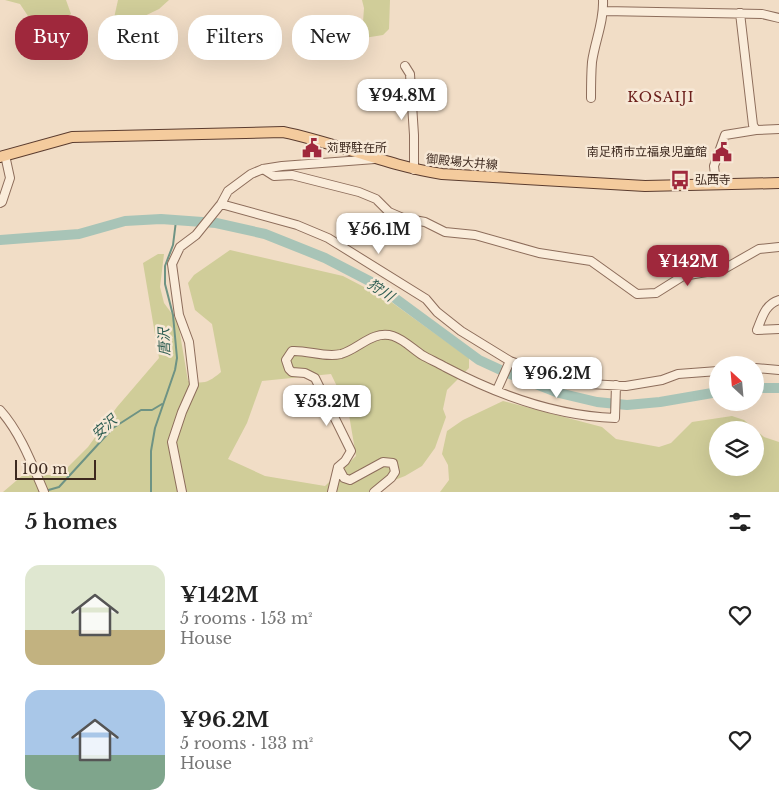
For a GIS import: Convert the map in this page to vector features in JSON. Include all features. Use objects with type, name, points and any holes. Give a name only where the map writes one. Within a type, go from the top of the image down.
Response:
[{"type":"main road","name":"御殿場大井線","points":[[3,156],[72,137],[283,132],[304,136],[414,170],[442,174],[645,186],[779,183]]},
{"type":"street","points":[[591,98],[592,61],[600,34],[604,11],[603,0]]},
{"type":"street","points":[[604,11],[762,14],[779,18]]},
{"type":"street","points":[[740,14],[753,125],[756,130]]},
{"type":"street","points":[[406,66],[410,74],[414,170]]},
{"type":"street","points":[[716,184],[714,166],[725,135],[756,130],[779,129]]},
{"type":"street","points":[[0,203],[10,178],[3,156]]},
{"type":"street","points":[[182,492],[172,442],[194,385],[189,342],[179,315],[172,264],[180,247],[196,235],[219,206],[228,191],[251,174],[263,169],[306,163],[353,162],[378,159]]},
{"type":"street","points":[[263,169],[274,176],[292,175],[359,192],[376,199],[389,212],[403,218],[425,222],[445,232],[475,235],[539,253],[591,261],[638,294],[656,293],[683,276],[724,269],[759,249],[779,247]]},
{"type":"street","points":[[219,206],[297,225],[328,238],[426,299],[437,312],[461,331],[510,361],[553,378],[616,388],[662,380],[678,374],[709,372]]},
{"type":"street","points":[[779,300],[772,302],[767,307],[757,330],[779,329]]},
{"type":"street","points":[[332,492],[338,467],[345,461],[351,451],[315,378],[305,373],[292,372],[289,369],[286,360],[292,351],[304,350],[336,355],[344,353],[371,338],[384,335],[395,336],[423,356],[523,402],[565,412],[615,418],[616,388]]},
{"type":"street","points":[[497,390],[510,361]]},
{"type":"street","points":[[764,369],[779,370]]},
{"type":"street","points":[[0,410],[8,418],[44,492]]},
{"type":"street","points":[[338,467],[344,478],[350,480],[383,462],[393,463],[395,472],[391,478],[374,492]]},
{"type":"shaded area","points":[[5,0],[66,0],[71,14],[27,15],[20,4]]},
{"type":"shaded area","points":[[118,0],[169,0],[159,9],[147,15],[115,15]]},
{"type":"shaded area","points":[[362,0],[390,0],[389,29],[383,35],[369,37],[369,15],[364,15]]},
{"type":"shaded area","points":[[230,250],[343,276],[387,299],[469,358],[469,368],[447,390],[443,409],[446,417],[435,448],[422,466],[405,476],[369,490],[371,492],[3,492],[23,475],[59,475],[63,472],[88,447],[117,407],[159,358],[143,263],[158,254],[164,254],[160,287],[164,303],[178,322],[188,381],[206,382],[221,372],[212,324],[195,310],[188,283],[194,275]],"holes":[[[331,374],[348,409],[356,456],[325,486],[265,476],[228,459],[247,423],[262,381]]]},
{"type":"shaded area","points":[[503,401],[602,427],[616,439],[659,447],[671,443],[692,422],[732,416],[745,421],[709,421],[709,476],[764,476],[764,437],[779,442],[779,492],[440,492],[449,480],[448,465],[442,454],[447,431],[463,420]]},
{"type":"waterway","name":"狩川","points":[[0,240],[79,234],[125,221],[161,219],[216,223],[265,234],[325,258],[377,285],[479,360],[559,393],[597,402],[627,405],[660,402],[709,394]]},
{"type":"waterway","name":"唐沢","points":[[151,492],[151,451],[155,428],[175,370],[177,358],[173,315],[165,284],[165,266],[173,245],[176,221]]},
{"type":"waterway","name":"狩川","points":[[764,388],[779,388]]},
{"type":"waterway","name":"安沢","points":[[45,491],[59,487],[113,428],[141,410],[152,410],[162,404]]},
{"type":"place","name":"苅野駐在所","points":[[312,148]]},
{"type":"place","name":"南足柄市立福泉児童館","points":[[722,152]]},
{"type":"place","name":"弘西寺","points":[[680,180]]},
{"type":"district","name":"KOSAIJI","points":[[661,97]]}]
